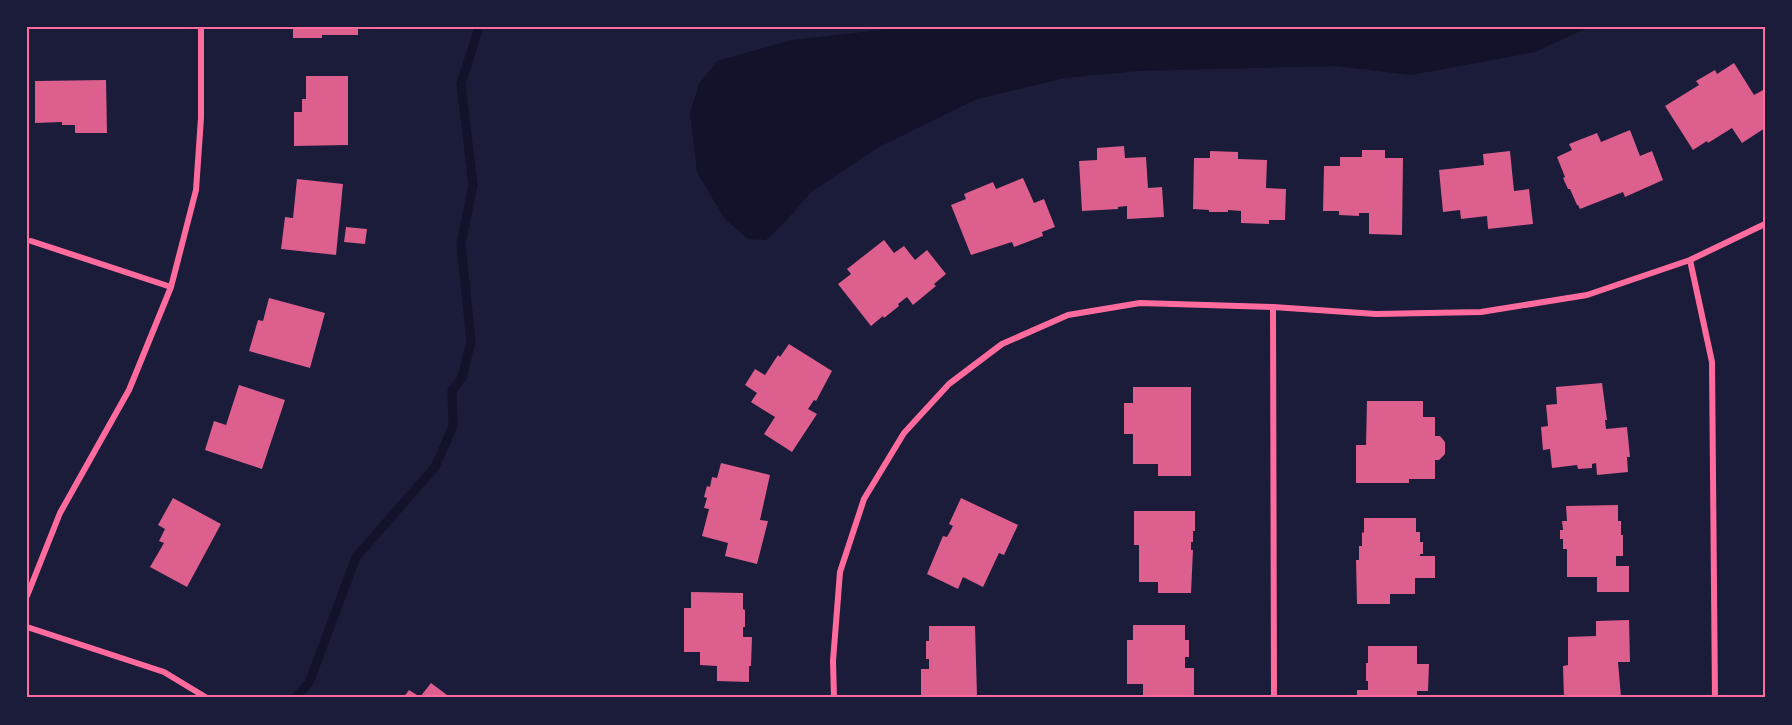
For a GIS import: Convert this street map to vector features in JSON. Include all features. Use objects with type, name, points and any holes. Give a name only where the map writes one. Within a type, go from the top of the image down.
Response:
[{"type":"street","points":[[27,596],[60,513],[129,390],[171,287],[195,190],[201,118],[201,27]]},
{"type":"street","points":[[834,698],[833,661],[840,573],[864,499],[904,433],[949,384],[1002,344],[1068,315],[1140,303],[1273,307],[1376,314],[1481,312],[1587,295],[1690,260],[1765,224]]},
{"type":"street","points":[[31,241],[171,287]]},
{"type":"street","points":[[1690,260],[1712,362],[1715,698]]},
{"type":"street","points":[[1273,307],[1274,698]]},
{"type":"street","points":[[27,627],[164,672],[207,698]]},
{"type":"shaded area","points":[[907,27],[1589,27],[1535,52],[1411,75],[1335,66],[1138,71],[1065,78],[977,99],[877,148],[811,192],[766,240],[748,239],[724,218],[697,172],[690,113],[699,84],[717,61],[792,40]]},
{"type":"building","points":[[293,27],[358,27],[358,35],[293,38]]},
{"type":"building","points":[[1734,63],[1754,95],[1765,89],[1765,128],[1742,143],[1732,128],[1693,150],[1665,106],[1699,85],[1696,81],[1715,70],[1717,74]]},
{"type":"building","points":[[306,76],[348,76],[348,145],[294,146],[294,112],[302,112],[302,99],[306,99]]},
{"type":"building","points":[[106,80],[107,133],[75,133],[75,125],[62,125],[62,122],[35,123],[35,81]]},
{"type":"building","points":[[1630,130],[1640,156],[1652,151],[1663,180],[1625,197],[1623,192],[1580,209],[1563,178],[1565,177],[1557,157],[1572,150],[1569,144],[1597,133],[1601,142]]},
{"type":"building","points":[[1124,146],[1125,158],[1146,157],[1148,188],[1162,187],[1164,217],[1127,219],[1127,206],[1118,207],[1118,209],[1082,211],[1079,161],[1097,160],[1097,148]]},
{"type":"building","points":[[1362,150],[1385,150],[1385,158],[1403,158],[1402,235],[1369,234],[1369,213],[1359,213],[1359,216],[1339,215],[1339,211],[1323,211],[1324,166],[1340,166],[1340,157],[1362,157]]},
{"type":"building","points":[[1210,151],[1238,152],[1238,159],[1267,160],[1266,188],[1286,189],[1285,220],[1269,220],[1269,224],[1241,223],[1241,211],[1209,212],[1209,210],[1193,209],[1194,158],[1210,158]]},
{"type":"building","points":[[1510,151],[1514,191],[1529,189],[1533,224],[1488,229],[1487,216],[1461,219],[1460,210],[1443,212],[1439,170],[1484,165],[1483,154]]},
{"type":"building","points":[[1023,178],[1034,203],[1044,199],[1055,227],[1042,232],[1043,236],[1014,247],[1012,242],[971,255],[951,205],[966,199],[964,194],[993,182],[996,189]]},
{"type":"building","points":[[297,179],[343,184],[336,255],[281,249],[285,217],[293,218]]},
{"type":"building","points":[[346,227],[367,229],[365,244],[344,242]]},
{"type":"building","points":[[884,240],[894,253],[904,246],[915,260],[927,250],[946,274],[934,284],[936,286],[913,305],[907,297],[898,304],[899,306],[871,326],[838,284],[851,274],[847,269]]},
{"type":"building","points":[[269,298],[325,313],[310,368],[249,351],[258,320],[263,321]]},
{"type":"building","points":[[789,344],[832,371],[816,401],[814,400],[808,409],[817,414],[792,452],[764,434],[775,417],[751,402],[757,393],[745,385],[755,369],[765,375],[778,355],[780,357]]},
{"type":"building","points":[[1602,383],[1606,429],[1627,427],[1630,457],[1627,457],[1628,472],[1597,475],[1596,463],[1592,464],[1592,468],[1578,469],[1577,465],[1552,468],[1550,449],[1543,450],[1541,427],[1548,426],[1546,405],[1557,404],[1556,387]]},
{"type":"building","points":[[239,385],[285,400],[262,469],[205,450],[214,421],[226,425]]},
{"type":"building","points":[[1133,387],[1191,387],[1191,476],[1158,476],[1158,464],[1133,464],[1133,434],[1124,434],[1124,403],[1133,403]]},
{"type":"building","points":[[1367,401],[1423,401],[1423,417],[1435,417],[1435,436],[1440,436],[1445,442],[1445,454],[1439,460],[1435,460],[1435,479],[1409,479],[1409,483],[1356,483],[1356,445],[1366,445]]},
{"type":"building","points":[[721,463],[770,475],[760,520],[768,521],[757,564],[725,556],[728,543],[702,536],[709,509],[704,508],[707,498],[704,497],[707,486],[710,487],[712,477],[717,478]]},
{"type":"building","points":[[173,498],[221,524],[187,587],[150,567],[164,543],[159,541],[165,529],[158,525]]},
{"type":"building","points":[[961,498],[1018,525],[1004,555],[999,553],[983,587],[963,577],[958,589],[927,574],[943,536],[947,537],[953,526],[949,524]]},
{"type":"building","points":[[1618,505],[1618,521],[1621,521],[1621,535],[1623,535],[1623,556],[1616,556],[1616,566],[1629,566],[1629,592],[1597,592],[1597,577],[1567,577],[1567,549],[1563,549],[1563,539],[1560,539],[1560,530],[1563,530],[1562,521],[1567,521],[1566,506]]},
{"type":"building","points":[[1134,511],[1195,511],[1195,531],[1193,531],[1193,542],[1191,542],[1191,550],[1193,550],[1191,593],[1158,593],[1158,582],[1139,582],[1139,545],[1134,545]]},
{"type":"building","points":[[1364,518],[1416,518],[1416,532],[1420,532],[1420,542],[1423,542],[1423,554],[1420,556],[1435,556],[1435,578],[1415,578],[1415,594],[1390,594],[1390,604],[1357,604],[1356,560],[1359,560],[1359,546],[1362,546]]},
{"type":"building","points":[[691,592],[743,593],[745,627],[743,627],[743,637],[752,637],[749,682],[717,681],[717,666],[700,665],[700,652],[684,652],[684,608],[691,608]]},
{"type":"building","points":[[1629,620],[1630,662],[1618,662],[1621,697],[1564,698],[1563,666],[1568,665],[1568,637],[1596,636],[1596,621]]},
{"type":"building","points":[[1133,625],[1185,625],[1185,640],[1189,640],[1189,657],[1185,657],[1185,668],[1194,668],[1194,697],[1143,697],[1143,684],[1127,684],[1127,640],[1133,640]]},
{"type":"building","points":[[929,626],[975,626],[977,696],[974,698],[921,698],[921,669],[929,669],[929,659],[926,659],[926,641],[929,641]]},
{"type":"building","points":[[1368,646],[1417,646],[1417,664],[1429,664],[1428,691],[1417,691],[1417,698],[1357,698],[1357,690],[1368,690],[1366,663],[1368,663]]},
{"type":"building","points":[[431,683],[451,698],[403,698],[409,690],[420,697]]},
{"type":"waterway","points":[[295,698],[309,683],[356,557],[435,467],[453,426],[452,391],[462,378],[471,341],[461,244],[473,185],[461,84],[479,27]]}]
